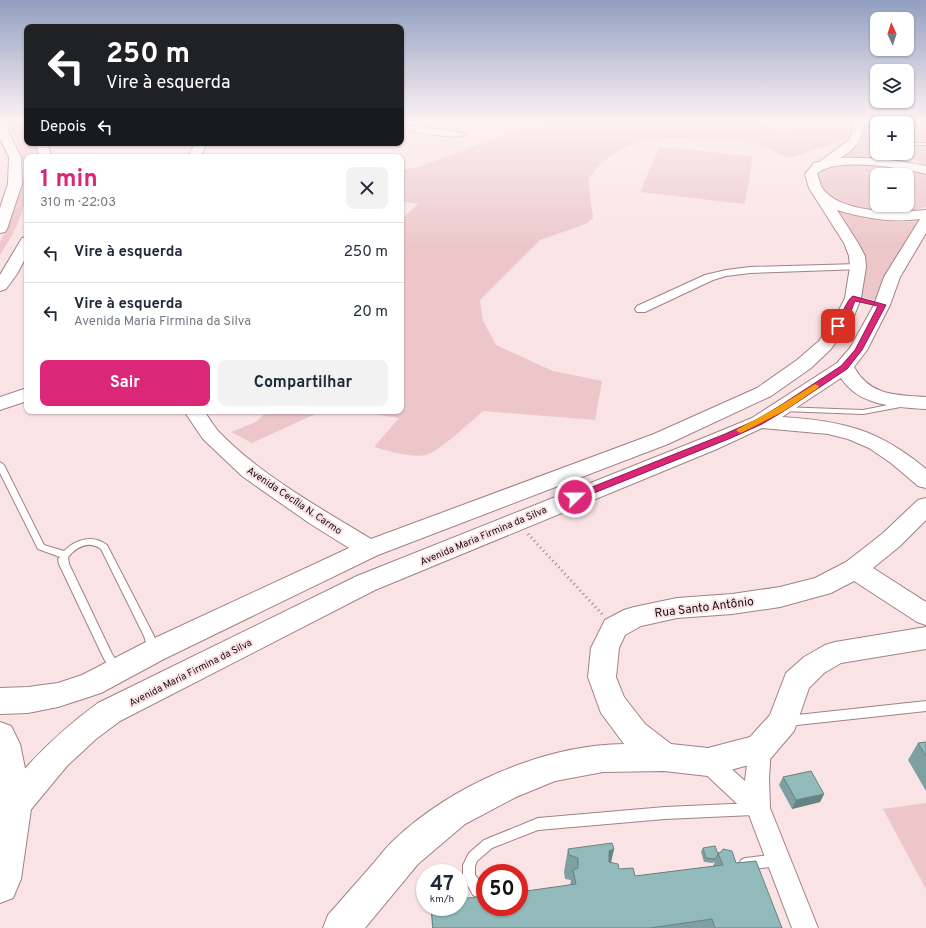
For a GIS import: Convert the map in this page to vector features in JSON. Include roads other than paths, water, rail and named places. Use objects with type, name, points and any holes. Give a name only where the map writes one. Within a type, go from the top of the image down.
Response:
[{"type":"main road","points":[[0,229],[15,184],[21,177],[17,163]]},
{"type":"main road","points":[[0,701],[28,700],[58,695],[91,684],[154,651],[358,554],[661,439],[764,392],[804,364],[825,345],[845,316],[853,298],[858,266],[857,256],[851,243],[812,181],[811,174],[822,163]]},
{"type":"main road","points":[[818,166],[832,163]]},
{"type":"main road","points":[[890,163],[925,170]]},
{"type":"main road","points":[[912,163],[925,170]]},
{"type":"main road","points":[[819,194],[838,205],[868,214],[895,217],[926,214]]},
{"type":"main road","name":"Avenida Maria Firmina da Silva","points":[[16,802],[56,756],[86,730],[109,712],[170,680],[366,583],[516,520],[709,444],[759,422],[785,406],[844,368],[858,350],[882,305],[892,277],[926,221]]},
{"type":"main road","points":[[5,280],[24,246]]},
{"type":"main road","points":[[5,280],[24,270]]},
{"type":"main road","points":[[853,298],[882,305]]},
{"type":"main road","points":[[844,368],[849,378],[860,389],[872,395],[884,399],[918,402]]},
{"type":"main road","points":[[764,392],[785,406]]},
{"type":"main road","points":[[0,404],[24,395]]},
{"type":"main road","name":"Avenida Cecília N. Carmo","points":[[196,414],[210,435],[250,471],[317,517],[358,554],[366,583]]},
{"type":"main road","points":[[759,422],[814,426],[837,430],[868,439],[891,453],[926,481]]},
{"type":"main road","name":"Rua Santo Antônio","points":[[664,757],[634,733],[612,704],[602,677],[605,648],[616,628],[634,617],[677,608],[732,604],[780,597],[822,586],[855,569],[891,540],[926,506]]},
{"type":"main road","points":[[855,569],[926,615]]},
{"type":"main road","points":[[206,627],[220,656]]},
{"type":"main road","points":[[341,928],[406,852],[453,813],[505,786],[553,767],[603,758],[664,757],[708,762],[760,748],[783,722],[796,682],[814,665],[835,653],[926,638]]},
{"type":"main road","points":[[154,651],[170,680]]},
{"type":"main road","points":[[0,736],[5,744],[16,802],[3,879],[0,885]]},
{"type":"street","points":[[641,309],[710,277],[726,273],[750,270],[858,266]]},
{"type":"street","points":[[760,748],[757,778],[758,808],[805,928]]},
{"type":"street","points":[[708,762],[758,808]]},
{"type":"lane","points":[[785,406],[863,412],[918,402]]},
{"type":"lane","points":[[0,465],[40,547],[65,555]]},
{"type":"lane","points":[[118,670],[108,656],[64,564],[63,559],[69,550],[89,542],[97,542],[104,547],[149,636],[154,651]]},
{"type":"lane","points":[[783,722],[926,706]]},
{"type":"lane","points":[[476,887],[469,877],[469,865],[473,857],[488,844],[538,824],[665,813],[758,808]]},
{"type":"lane","points":[[734,865],[778,860]]}]
